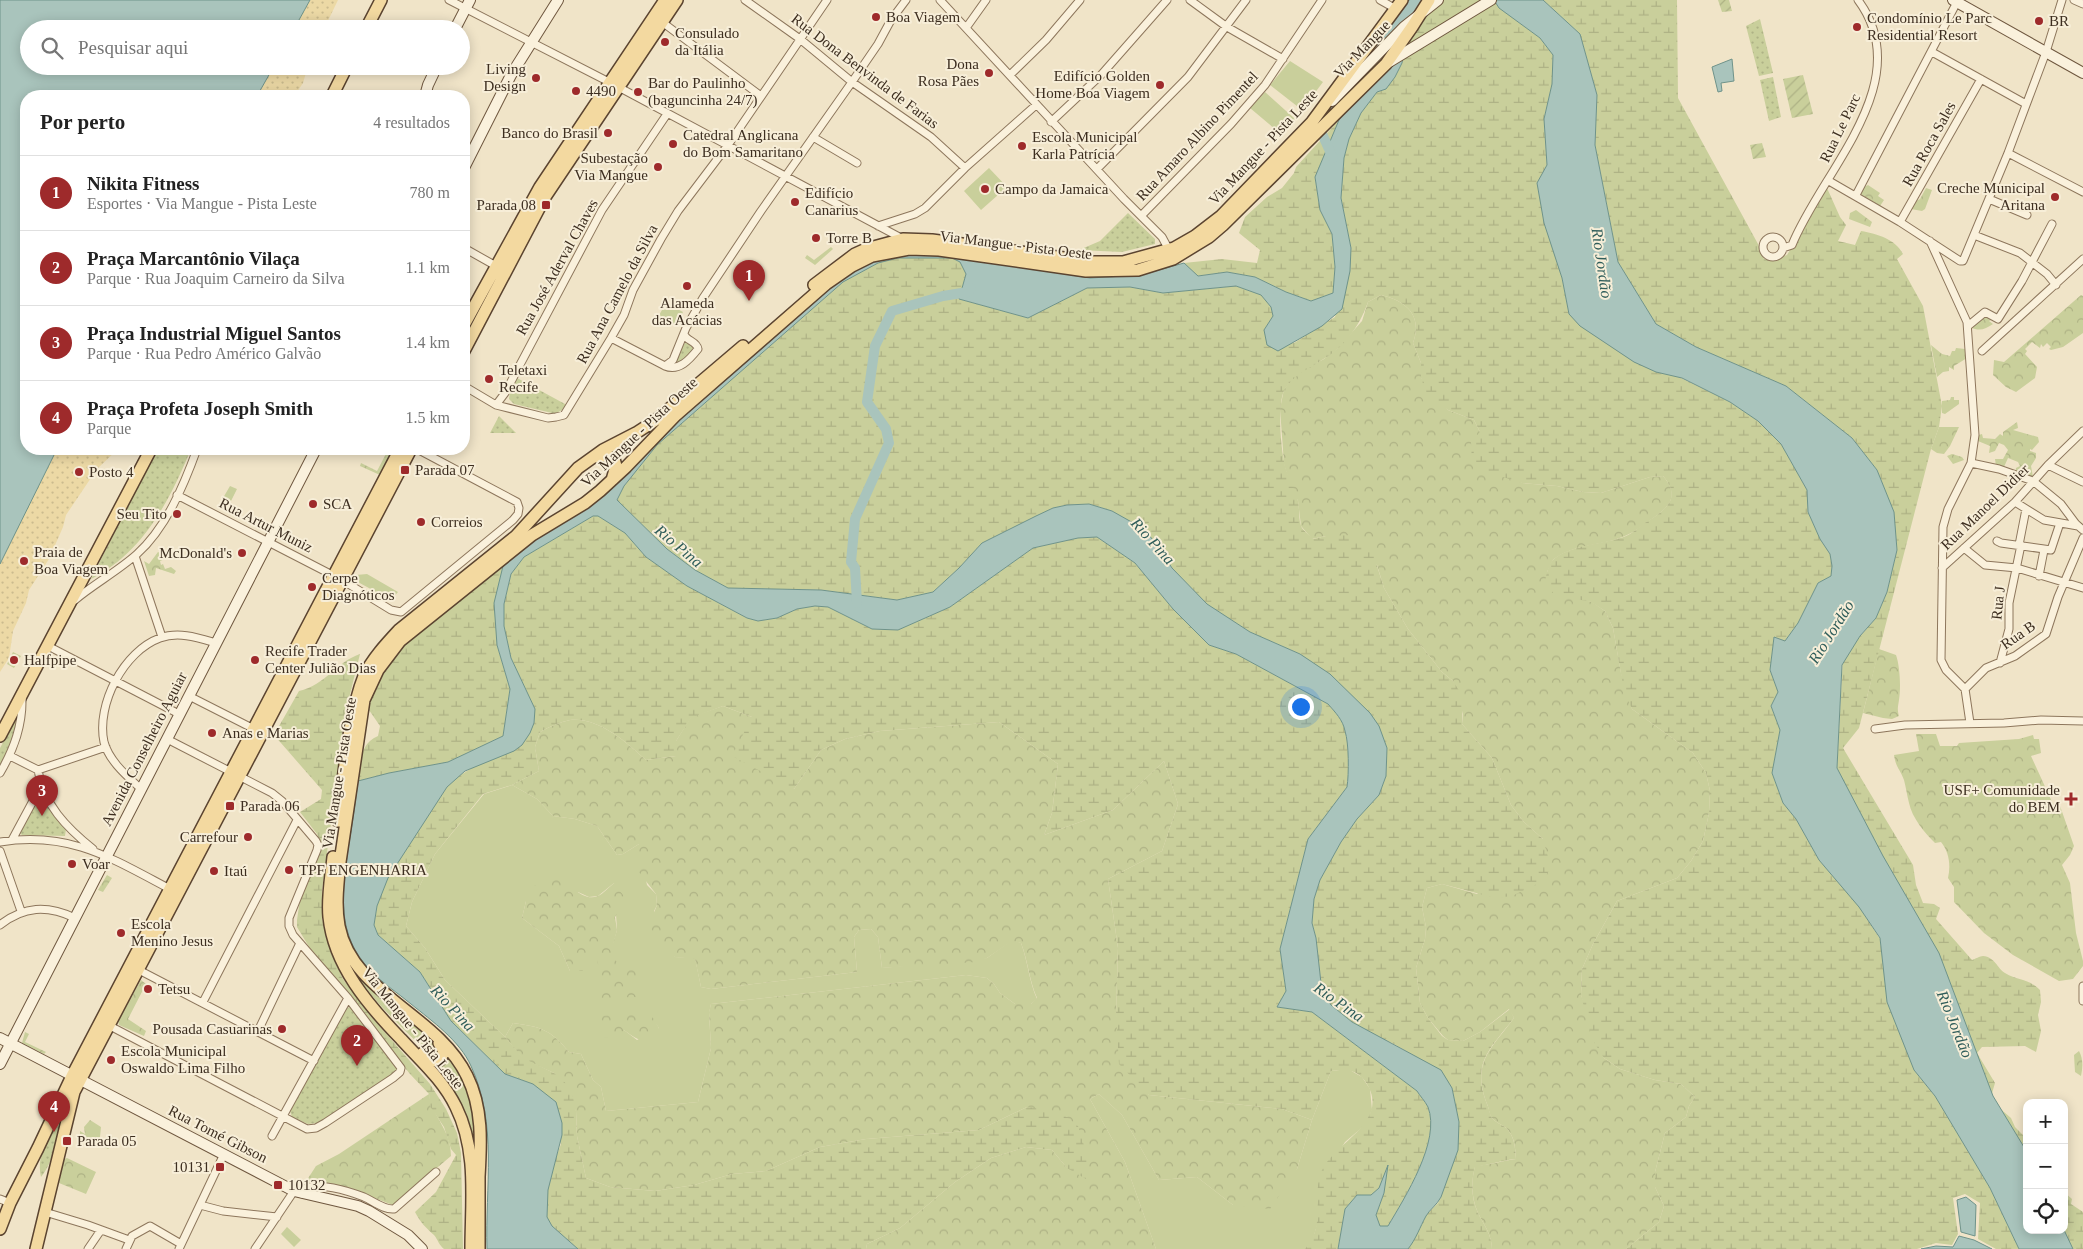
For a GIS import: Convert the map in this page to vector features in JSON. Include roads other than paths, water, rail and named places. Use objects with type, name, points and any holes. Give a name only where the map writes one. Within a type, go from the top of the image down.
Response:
[{"type":"main road","points":[[371,20],[381,0]]},
{"type":"main road","points":[[470,157],[531,42],[558,0]]},
{"type":"main road","points":[[470,339],[540,204],[664,0]]},
{"type":"main road","points":[[470,313],[540,186],[677,0]]},
{"type":"main road","name":"Via Mangue - Pista Oeste","points":[[479,1249],[481,1141],[479,1120],[468,1078],[443,1041],[380,990],[352,959],[339,927],[337,888],[363,708],[367,693],[378,670],[400,642],[532,535],[585,503],[612,480],[676,415],[786,318],[840,274],[872,256],[909,249],[939,250],[1086,271],[1138,270],[1164,263],[1208,237],[1223,225],[1386,64],[1429,0]]},
{"type":"main road","name":"Via Mangue","points":[[1312,122],[1404,27],[1438,0]]},
{"type":"main road","name":"Via Mangue","points":[[1386,64],[1491,0]]},
{"type":"main road","points":[[1955,1],[2083,73]]},
{"type":"main road","points":[[460,20],[468,4]]},
{"type":"main road","name":"Via Mangue - Pista Leste","points":[[471,1249],[471,1169],[467,1136],[461,1119],[450,1096],[429,1067],[385,1022],[361,992],[344,966],[334,942],[329,917],[328,897],[354,712],[365,675],[374,659],[399,630],[516,536],[537,516],[566,481],[593,457],[656,420],[826,274],[866,249],[903,239],[932,240],[1093,262],[1123,262],[1169,250],[1195,236],[1221,216],[1312,122],[1399,5]]},
{"type":"main road","points":[[335,90],[342,75]]},
{"type":"main road","points":[[427,90],[433,75]]},
{"type":"main road","points":[[340,79],[341,90]]},
{"type":"main road","points":[[0,736],[148,455]]},
{"type":"main road","name":"Avenida Conselheiro Aguiar","points":[[0,1064],[313,455]]},
{"type":"main road","points":[[0,1228],[5,1201],[38,1148],[77,1078],[337,578],[397,455]]},
{"type":"main road","points":[[36,1249],[77,1078],[110,1026],[170,889],[236,774],[254,729],[337,578],[409,455]]},
{"type":"main road","points":[[593,457],[605,455],[614,459],[616,466],[612,480]]},
{"type":"main road","points":[[361,992],[429,1060],[436,1062],[440,1060],[444,1055],[444,1048],[411,1014]]},
{"type":"main road","name":"Rua Tomé Gibson","points":[[0,1038],[298,1192],[358,1206],[408,1234],[422,1249]]},
{"type":"street","points":[[449,0],[468,4],[531,42],[903,239]]},
{"type":"street","name":"Rua Dona Benvinda de Farias","points":[[746,0],[800,39],[852,82],[931,137],[965,168]]},
{"type":"street","name":"Rua Ana Camelo da Silva","points":[[496,405],[548,418],[564,415],[624,315],[633,290],[678,211],[728,145],[828,0]]},
{"type":"street","points":[[668,365],[703,298],[741,244],[761,211],[878,44],[891,20],[906,0]]},
{"type":"street","points":[[940,0],[1051,122],[1162,237],[1169,250]]},
{"type":"street","points":[[966,28],[986,0]]},
{"type":"street","points":[[1010,75],[1046,40],[1080,0]]},
{"type":"street","points":[[1051,122],[1101,75],[1167,0]]},
{"type":"street","points":[[1190,0],[1227,27],[1284,59]]},
{"type":"street","points":[[1097,169],[1188,78],[1246,0]]},
{"type":"street","name":"Rua Amaro Albino Pimentel","points":[[1141,216],[1231,124],[1265,85],[1322,0]]},
{"type":"street","points":[[1380,0],[1399,5]]},
{"type":"street","name":"Rua Le Parc","points":[[1782,244],[1796,234],[1829,181],[1864,113],[1874,87],[1878,60],[1874,33],[1868,15],[1858,0]]},
{"type":"street","points":[[1829,181],[1856,195],[1962,262],[2008,153],[2046,52],[2062,0]]},
{"type":"street","points":[[2074,0],[2083,4]]},
{"type":"street","points":[[1856,195],[1932,52],[1955,1]]},
{"type":"street","points":[[662,22],[761,96]]},
{"type":"street","points":[[1932,52],[2026,104]]},
{"type":"street","name":"Rua Roca Sales","points":[[1900,222],[1981,79]]},
{"type":"street","points":[[881,228],[920,212],[965,168],[1036,105]]},
{"type":"street","name":"Rua José Aderval Chaves","points":[[496,405],[505,393],[602,210],[667,114]]},
{"type":"street","points":[[813,137],[857,163]]},
{"type":"street","points":[[2008,153],[2083,192]]},
{"type":"street","points":[[1989,199],[2027,216]]},
{"type":"street","points":[[1968,326],[1985,312],[1998,318],[2016,291],[2052,224]]},
{"type":"street","points":[[1974,235],[2020,253],[2056,284]]},
{"type":"street","points":[[1930,242],[1968,326],[1975,435],[1971,464],[1945,517],[1943,527],[1941,660],[1946,670],[1965,689],[1970,724]]},
{"type":"street","points":[[470,251],[496,266]]},
{"type":"street","points":[[1982,351],[2083,259]]},
{"type":"street","points":[[611,338],[673,369],[681,366],[698,349],[697,344],[685,338],[684,334]]},
{"type":"street","points":[[470,390],[496,405]]},
{"type":"street","points":[[505,393],[512,409]]},
{"type":"street","name":"Rua Manoel Didier","points":[[1942,568],[2015,502],[2033,480],[2083,431]]},
{"type":"street","points":[[71,602],[135,556],[152,538],[177,495],[194,455]]},
{"type":"street","name":"Rua Artur Muniz","points":[[177,495],[337,578],[391,610],[401,612],[518,514],[517,502],[429,455]]},
{"type":"street","points":[[1971,464],[1999,469],[2033,480],[2061,504],[2081,528]]},
{"type":"street","name":"Rua Manoel Didier","points":[[2048,465],[2083,482]]},
{"type":"street","points":[[2015,502],[2044,520],[2081,528]]},
{"type":"street","name":"Rua J","points":[[2000,663],[2009,628],[2009,603],[2017,568],[2026,509]]},
{"type":"street","points":[[2039,576],[2060,523]]},
{"type":"street","name":"Rua B","points":[[1965,689],[1986,668],[2015,656],[2046,634],[2083,538]]},
{"type":"street","points":[[1998,541],[2048,550]]},
{"type":"street","points":[[1964,548],[1985,565],[2017,568],[2064,584],[2083,588]]},
{"type":"street","points":[[135,556],[162,637]]},
{"type":"street","points":[[141,789],[120,769],[106,747],[103,729],[104,716],[108,697],[116,681],[128,662],[138,652],[162,637],[186,636],[216,643]]},
{"type":"street","points":[[48,646],[179,714]]},
{"type":"street","points":[[0,773],[10,756],[18,736],[22,719],[22,696]]},
{"type":"street","points":[[189,696],[254,729]]},
{"type":"street","points":[[1876,729],[1905,725],[2004,723],[2041,720],[2083,721]]},
{"type":"street","points":[[110,1026],[307,1128],[316,1128],[393,1078],[400,1072],[401,1068],[348,998],[300,943],[288,926],[289,918],[318,845],[282,801],[236,774],[167,739]]},
{"type":"street","points":[[10,756],[38,770],[106,747]]},
{"type":"street","points":[[38,770],[41,786],[50,803],[69,829],[95,851]]},
{"type":"street","points":[[12,840],[41,786]]},
{"type":"street","points":[[203,1002],[297,820]]},
{"type":"street","points":[[59,841],[68,836],[69,829]]},
{"type":"street","points":[[0,842],[12,840],[59,841],[107,856],[170,889]]},
{"type":"street","points":[[0,851],[21,911]]},
{"type":"street","points":[[0,924],[21,911],[56,910],[75,918]]},
{"type":"street","points":[[258,1030],[300,943]]},
{"type":"street","points":[[134,968],[258,1030],[314,1061]]},
{"type":"street","points":[[2083,986],[2083,1001]]},
{"type":"street","points":[[272,1136],[348,998]]},
{"type":"street","points":[[126,1249],[129,1240],[136,1233],[150,1226],[180,1247],[224,1154]]},
{"type":"street","points":[[255,1249],[276,1217],[298,1192],[310,1186],[331,1188],[362,1196],[384,1207],[394,1208],[436,1172]]},
{"type":"street","points":[[200,1205],[223,1211],[276,1217]]},
{"type":"street","points":[[45,1212],[129,1240]]},
{"type":"street","points":[[88,1249],[101,1230]]},
{"type":"water","points":[[0,0],[310,0],[299,20],[20,20],[20,75],[269,75],[260,90],[20,90],[20,455],[54,455],[0,564]]},
{"type":"water","name":"Rio Pina","points":[[1407,0],[1413,0],[1402,63],[1386,89],[1377,92],[1361,113],[1349,139],[1344,158],[1341,198],[1351,248],[1350,271],[1342,309],[1322,326],[1278,351],[1267,345],[1264,330],[1273,316],[1271,307],[1261,295],[1236,286],[1163,293],[1130,287],[1087,288],[1028,318],[959,299],[966,274],[960,262],[952,258],[898,258],[878,263],[843,282],[657,445],[624,486],[617,500],[667,549],[695,570],[728,588],[821,590],[897,600],[933,592],[982,543],[1053,508],[1089,504],[1112,511],[1144,529],[1172,568],[1207,604],[1250,632],[1300,654],[1330,674],[1370,713],[1379,726],[1387,748],[1386,776],[1379,795],[1357,819],[1341,842],[1320,880],[1314,899],[1312,923],[1316,938],[1322,992],[1331,1005],[1352,1022],[1441,1070],[1452,1088],[1459,1122],[1458,1150],[1441,1197],[1429,1211],[1408,1249],[1338,1249],[1345,1209],[1357,1195],[1371,1195],[1379,1188],[1388,1165],[1384,1193],[1376,1215],[1380,1226],[1388,1226],[1412,1185],[1426,1152],[1431,1121],[1428,1107],[1417,1091],[1312,1012],[1277,1007],[1286,991],[1280,949],[1308,839],[1347,787],[1348,759],[1344,727],[1341,720],[1328,704],[1236,654],[1209,645],[1173,609],[1135,563],[1097,537],[1078,538],[1033,548],[950,607],[898,630],[872,629],[828,607],[815,606],[797,609],[777,618],[758,621],[747,618],[687,586],[646,557],[625,533],[598,516],[593,516],[524,557],[511,574],[504,604],[504,626],[511,658],[535,709],[534,723],[530,733],[522,745],[514,751],[465,771],[447,787],[388,878],[377,906],[374,925],[378,935],[420,972],[451,1021],[505,1074],[533,1084],[556,1102],[562,1123],[562,1135],[548,1190],[547,1217],[552,1226],[578,1249],[487,1249],[488,1156],[485,1110],[471,1066],[460,1048],[445,1032],[380,979],[359,956],[351,942],[347,928],[343,898],[358,781],[448,762],[503,736],[510,689],[497,645],[494,603],[503,566],[512,555],[536,537],[592,505],[613,488],[655,440],[841,276],[878,258],[920,251],[1090,278],[1141,275],[1184,263],[1198,276],[1227,272],[1255,277],[1286,292],[1311,301],[1333,293],[1335,267],[1332,234],[1320,210],[1315,177],[1339,120],[1363,87],[1353,95],[1362,65]]},
{"type":"water","name":"Rio Jordão","points":[[1494,0],[1543,0],[1580,34],[1597,95],[1595,145],[1618,262],[1656,324],[1696,347],[1786,386],[1852,438],[1877,470],[1894,512],[1897,550],[1887,592],[1876,618],[1860,636],[1842,665],[1837,768],[1883,856],[1939,953],[1993,1096],[2023,1145],[2023,1234],[2066,1234],[2073,1249],[2019,1249],[1990,1188],[1935,1096],[1914,1070],[1887,1002],[1880,938],[1859,907],[1819,860],[1796,819],[1783,803],[1772,773],[1780,730],[1771,706],[1778,692],[1770,670],[1774,637],[1785,641],[1798,623],[1818,583],[1831,576],[1830,554],[1820,539],[1808,512],[1807,490],[1781,444],[1758,421],[1730,402],[1682,378],[1656,372],[1634,362],[1580,326],[1569,314],[1562,278],[1544,223],[1537,183],[1547,165],[1544,119],[1552,84],[1553,55],[1540,38],[1499,8]]},
{"type":"water","points":[[1732,59],[1734,81],[1721,83],[1722,91],[1718,92],[1712,67]]},
{"type":"water","points":[[1966,1197],[1976,1205],[1975,1236],[1961,1232],[1957,1200]]},
{"type":"water","points":[[1959,1236],[1974,1240],[1992,1249],[1921,1249],[1936,1246],[1953,1247]]},
{"type":"waterway","points":[[1402,25],[1416,0]]},
{"type":"waterway","points":[[1331,112],[1354,85]]},
{"type":"waterway","points":[[1319,127],[1333,158]]},
{"type":"waterway","points":[[857,603],[855,568],[851,562],[855,519],[889,443],[886,429],[867,402],[875,346],[892,311],[943,296],[968,292],[971,288]]},
{"type":"place","name":"Boa Viagem","points":[[876,17]]},
{"type":"place","name":"BR","points":[[2039,21]]},
{"type":"place","name":"Condomínio Le Parc Residential Resort","points":[[1857,27]]},
{"type":"place","name":"Consulado da Itália","points":[[665,42]]},
{"type":"place","name":"Dona Rosa Pães","points":[[989,73]]},
{"type":"place","name":"Living Design","points":[[536,78]]},
{"type":"place","name":"Edifício Golden Home Boa Viagem","points":[[1160,85]]},
{"type":"place","name":"4490","points":[[576,91]]},
{"type":"place","name":"Bar do Paulinho (baguncinha 24/7)","points":[[638,92]]},
{"type":"place","name":"Banco do Brasil","points":[[608,133]]},
{"type":"place","name":"Catedral Anglicana do Bom Samaritano","points":[[673,144]]},
{"type":"place","name":"Escola Municipal Karla Patrícia","points":[[1022,146]]},
{"type":"place","name":"Subestação Via Mangue","points":[[658,167]]},
{"type":"place","name":"Campo da Jamaica","points":[[985,189]]},
{"type":"place","name":"Creche Municipal Aritana","points":[[2055,197]]},
{"type":"place","name":"Edifício Canarius","points":[[795,202]]},
{"type":"place","name":"Parada 08","points":[[546,205]]},
{"type":"place","name":"Torre B","points":[[816,238]]},
{"type":"place","name":"Alameda das Acácias","points":[[687,286]]},
{"type":"place","name":"Nikita Fitness","points":[[749,301]]},
{"type":"place","name":"Teletaxi Recife","points":[[489,379]]},
{"type":"place","name":"Parada 07","points":[[405,470]]},
{"type":"place","name":"Posto 4","points":[[79,472]]},
{"type":"place","name":"SCA","points":[[313,504]]},
{"type":"place","name":"Seu Tito","points":[[177,514]]},
{"type":"place","name":"Correios","points":[[421,522]]},
{"type":"place","name":"McDonald's","points":[[242,553]]},
{"type":"place","name":"Praia de Boa Viagem","points":[[24,561]]},
{"type":"place","name":"Cerpe Diagnóticos","points":[[312,587]]},
{"type":"place","name":"Halfpipe","points":[[14,660]]},
{"type":"place","name":"Recife Trader Center Julião Dias","points":[[255,660]]},
{"type":"place","name":"Anas e Marias","points":[[212,733]]},
{"type":"place","name":"USF+ Comunidade do BEM","points":[[2071,799]]},
{"type":"place","name":"Parada 06","points":[[230,806]]},
{"type":"place","name":"Praça Industrial Miguel Santos","points":[[42,816]]},
{"type":"place","name":"Carrefour","points":[[248,837]]},
{"type":"place","name":"Voar","points":[[72,864]]},
{"type":"place","name":"TPF ENGENHARIA","points":[[289,870]]},
{"type":"place","name":"Itaú","points":[[214,871]]},
{"type":"place","name":"Escola Menino Jesus","points":[[121,933]]},
{"type":"place","name":"Tetsu","points":[[148,989]]},
{"type":"place","name":"Pousada Casuarinas","points":[[282,1029]]},
{"type":"place","name":"Escola Municipal Oswaldo Lima Filho","points":[[111,1060]]},
{"type":"place","name":"Praça Marcantônio Vilaça","points":[[357,1066]]},
{"type":"place","name":"Praça Profeta Joseph Smith","points":[[54,1132]]},
{"type":"place","name":"Parada 05","points":[[67,1141]]},
{"type":"place","name":"10131","points":[[220,1167]]},
{"type":"place","name":"10132","points":[[278,1185]]}]
